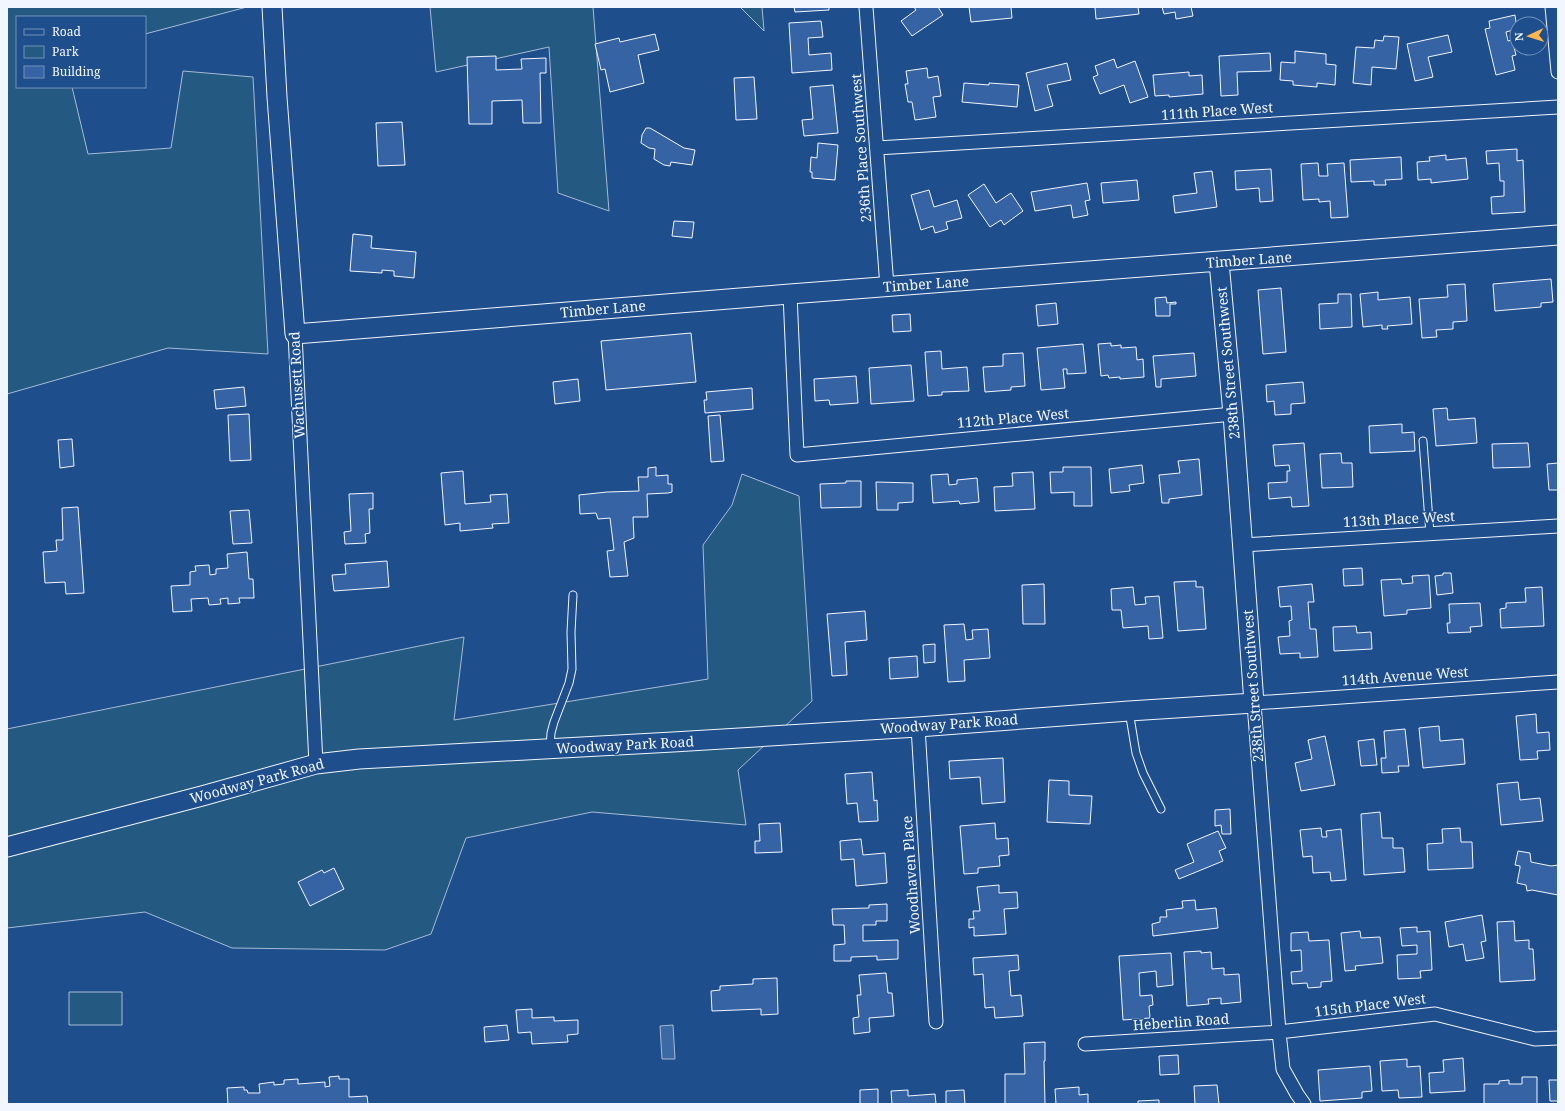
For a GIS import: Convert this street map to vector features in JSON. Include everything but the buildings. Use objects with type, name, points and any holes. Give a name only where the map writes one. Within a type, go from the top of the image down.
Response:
[{"type":"street","name":"Wachusett Road","points":[[272,7],[294,334],[316,764]]},
{"type":"street","name":"236th Place Southwest","points":[[866,7],[887,287]]},
{"type":"street","points":[[1552,7],[1558,72]]},
{"type":"street","name":"111th Place West","points":[[877,148],[1558,106]]},
{"type":"street","name":"Timber Lane","points":[[294,334],[1558,235]]},
{"type":"street","name":"238th Street Southwest","points":[[1219,262],[1233,414],[1279,1032],[1283,1068],[1304,1104]]},
{"type":"street","name":"112th Place West","points":[[790,294],[797,455],[1233,414]]},
{"type":"street","name":"113th Place West","points":[[1242,545],[1558,526]]},
{"type":"street","name":"114th Avenue West","points":[[1254,703],[1558,682]]},
{"type":"street","name":"Woodway Park Road","points":[[7,847],[202,796],[316,764],[359,759],[918,727],[1254,703]]},
{"type":"street","name":"Woodhaven Place","points":[[918,727],[936,1022]]},
{"type":"street","name":"115th Place West","points":[[1279,1032],[1435,1014],[1535,1038],[1558,1038]]},
{"type":"street","name":"Heberlin Road","points":[[1085,1044],[1279,1032]]},
{"type":"lane","points":[[1423,441],[1430,534]]},
{"type":"lane","points":[[550,749],[551,733],[554,722],[570,683],[572,669],[571,632],[573,595]]},
{"type":"lane","points":[[1129,711],[1136,753],[1143,773],[1161,809]]},
{"type":"green space","points":[[7,7],[247,7],[146,34],[146,16],[16,16],[16,88],[72,88],[88,154],[171,148],[183,71],[253,77],[268,354],[168,348],[7,394]]},
{"type":"green space","points":[[430,7],[593,7],[609,211],[558,193],[549,47],[436,72]]},
{"type":"green space","points":[[740,7],[762,7],[764,31]]},
{"type":"green space","points":[[742,474],[799,496],[812,701],[738,770],[746,825],[592,812],[466,838],[431,934],[385,950],[232,948],[145,912],[7,928],[7,729],[464,637],[454,720],[708,679],[703,545],[732,505]]},
{"type":"green space","points":[[69,992],[122,992],[122,1025],[69,1025]]},
{"type":"shaded area","points":[[673,1025],[675,1059],[662,1059],[660,1026]]}]
